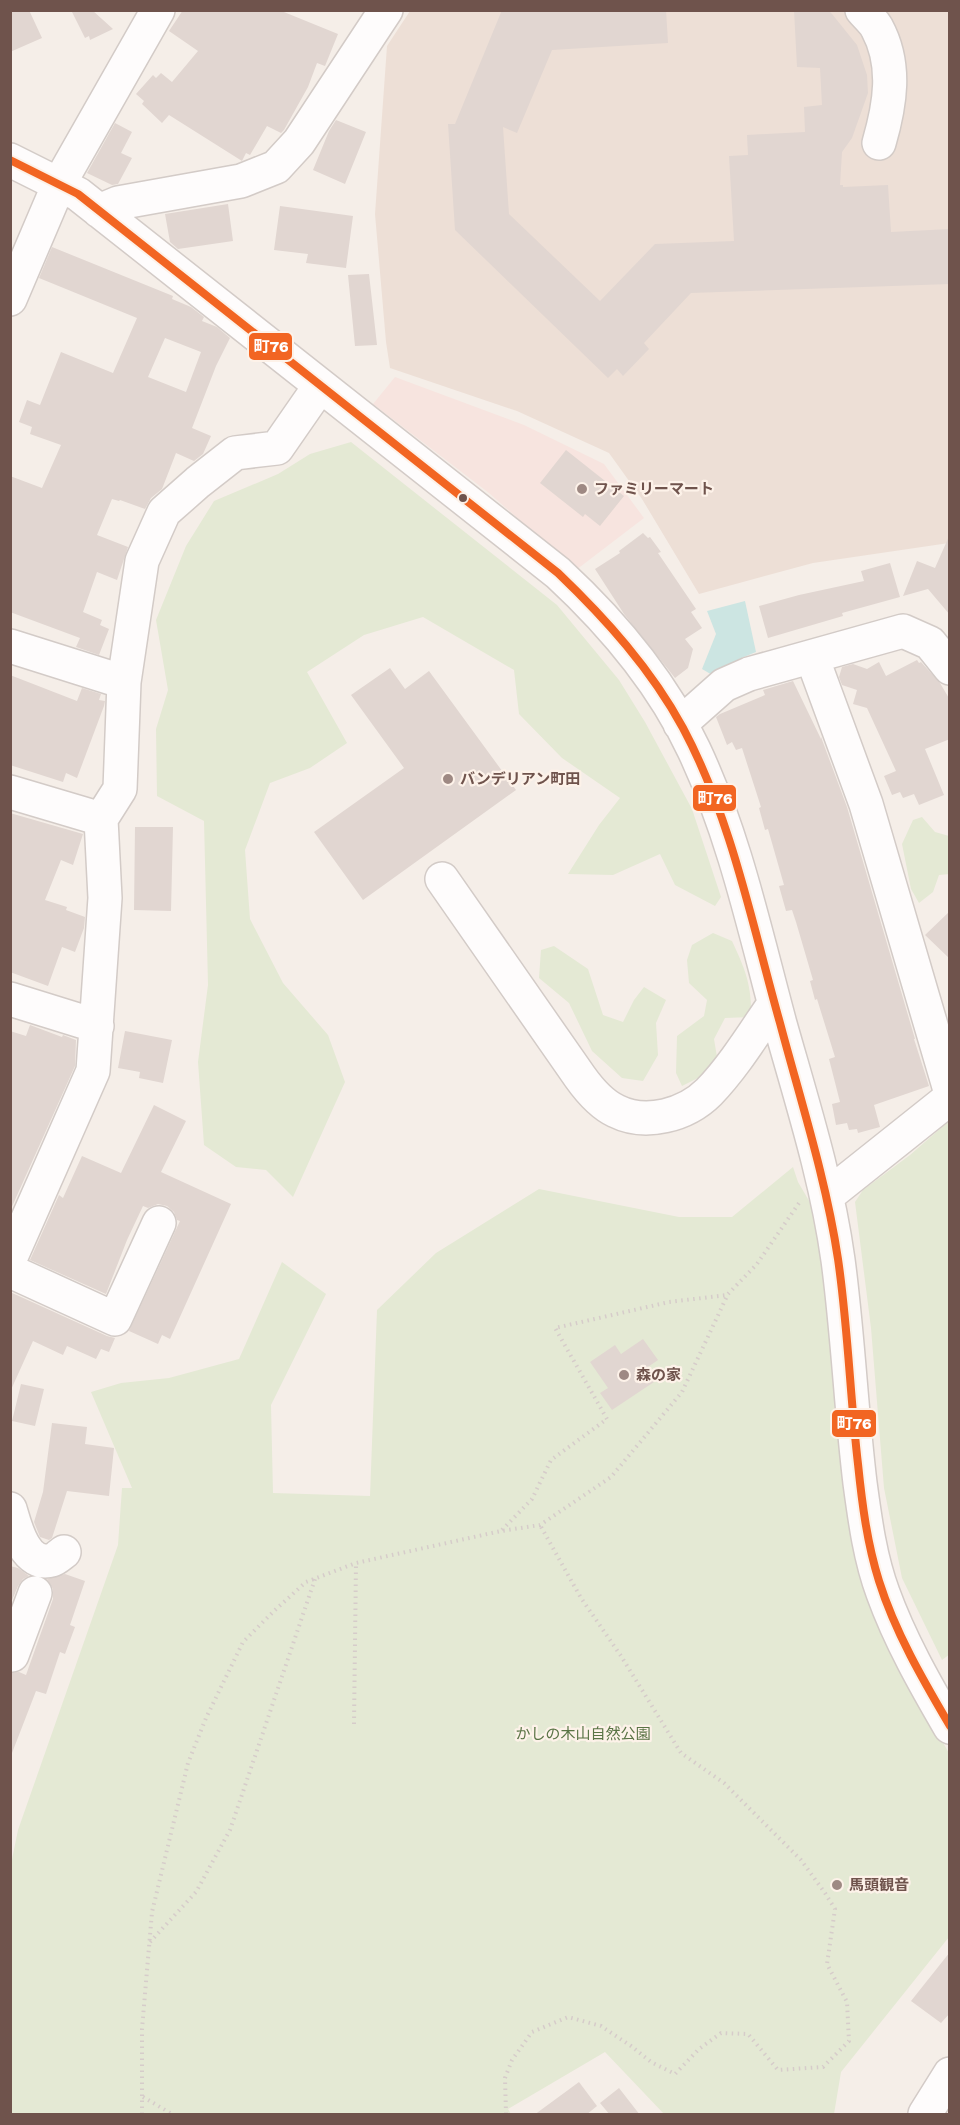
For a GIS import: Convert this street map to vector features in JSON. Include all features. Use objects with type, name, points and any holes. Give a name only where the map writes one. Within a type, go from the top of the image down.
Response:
[{"type":"street","points":[[10,299],[59,184],[158,10]]},
{"type":"street","points":[[99,211],[118,203],[242,181],[276,167],[299,142],[386,10]]},
{"type":"street","points":[[862,10],[877,27],[891,66],[888,112],[879,143]]},
{"type":"street","points":[[10,160],[78,194],[549,566],[585,598],[617,635],[653,681],[680,724],[710,786],[731,847],[824,1186],[838,1259],[865,1521],[882,1592],[925,1684],[950,1727]]},
{"type":"street","points":[[10,1259],[93,1071],[105,898],[101,819],[120,789],[124,682],[142,561],[164,512],[235,453],[277,448],[320,386]]},
{"type":"street","points":[[680,724],[724,685],[749,674],[903,632],[930,643],[950,668]]},
{"type":"street","points":[[10,646],[124,682]]},
{"type":"street","points":[[812,657],[866,804],[950,1090]]},
{"type":"street","points":[[10,792],[101,819]]},
{"type":"street","points":[[442,879],[594,1096],[616,1111],[638,1119],[662,1117],[686,1109],[708,1093],[748,1043],[774,1004]]},
{"type":"street","points":[[10,999],[97,1026]]},
{"type":"street","points":[[824,1186],[950,1098]]},
{"type":"street","points":[[10,1270],[115,1319],[148,1236]]},
{"type":"street","points":[[10,1509],[25,1549],[39,1560],[52,1560],[64,1552]]},
{"type":"street","points":[[15,1634],[35,1593]]},
{"type":"street","points":[[925,2115],[950,2074]]},
{"type":"path","points":[[142,2115],[142,2029],[152,1912],[185,1774],[206,1718],[243,1642],[306,1582],[356,1563],[501,1531],[540,1525],[611,1477],[682,1392],[728,1294],[757,1264],[804,1196],[824,1186]]},
{"type":"path","points":[[501,1531],[532,1499],[552,1460],[607,1419],[555,1328],[669,1302],[728,1294]]},
{"type":"path","points":[[506,2115],[505,2078],[512,2060],[532,2032],[568,2017],[601,2026],[651,2062],[675,2074],[699,2049],[721,2033],[748,2034],[778,2070],[822,2067],[849,2041],[847,2002],[827,1964],[835,1910],[825,1893],[801,1860],[724,1783],[681,1753],[621,1656],[581,1598],[540,1525]]},
{"type":"path","points":[[354,1724],[356,1563]]},
{"type":"path","points":[[149,1942],[196,1892],[230,1830],[315,1579]]},
{"type":"path","points":[[143,2097],[172,2115]]},
{"type":"shaded area","points":[[410,11],[949,11],[949,543],[813,563],[699,594],[642,499],[609,453],[517,411],[390,368],[375,214],[387,46]]},
{"type":"shaded area","points":[[395,377],[524,425],[604,464],[644,518],[576,570],[489,493],[373,404]]},
{"type":"green space","points":[[351,442],[557,605],[619,680],[645,722],[692,809],[721,897],[715,906],[675,885],[660,854],[613,875],[568,874],[599,825],[620,798],[562,758],[519,714],[514,670],[423,617],[364,635],[307,672],[347,743],[310,768],[270,783],[245,850],[250,919],[283,983],[328,1035],[345,1082],[293,1197],[266,1170],[236,1167],[204,1145],[198,1062],[208,985],[204,821],[157,796],[156,729],[168,690],[156,620],[186,546],[214,501],[278,474],[310,454]]},
{"type":"green space","points":[[922,817],[935,832],[949,836],[950,874],[939,875],[933,892],[919,903],[911,889],[902,844],[913,820]]},
{"type":"green space","points":[[713,933],[732,941],[737,951],[749,986],[751,1017],[725,1018],[714,1039],[717,1057],[710,1072],[682,1086],[676,1073],[677,1036],[704,1016],[707,1000],[689,983],[687,960],[692,945]]},
{"type":"green space","points":[[554,946],[588,969],[603,1015],[623,1022],[634,1000],[644,987],[666,1000],[656,1023],[658,1055],[643,1081],[622,1078],[592,1051],[569,1003],[539,978],[541,950]]},
{"type":"green space","points":[[949,1121],[950,1654],[942,1660],[902,1578],[884,1488],[871,1328],[855,1202],[863,1190],[910,1155]]},
{"type":"green space","name":"かしの木山自然公園","points":[[793,1167],[798,1182],[815,1211],[833,1348],[839,1442],[851,1520],[896,1659],[950,1755],[949,1937],[841,2072],[834,2114],[664,2114],[605,2052],[508,2109],[511,2114],[11,2114],[10,1869],[18,1830],[118,1545],[122,1488],[132,1488],[91,1392],[121,1383],[169,1378],[239,1359],[282,1262],[326,1294],[271,1405],[273,1493],[370,1496],[377,1310],[436,1253],[539,1189],[679,1217],[732,1217]]},
{"type":"water","points":[[745,601],[756,652],[739,659],[714,676],[702,669],[716,634],[707,611]]},
{"type":"building","points":[[10,10],[29,10],[42,38],[10,52]]},
{"type":"building","points":[[71,10],[92,10],[113,29],[90,40],[89,36],[85,38]]},
{"type":"building","points":[[183,10],[279,10],[338,34],[325,66],[317,63],[308,87],[284,130],[281,133],[267,126],[250,155],[246,153],[242,161],[169,115],[162,123],[142,104],[144,101],[136,94],[153,75],[156,78],[161,73],[172,82],[198,51],[169,31]]},
{"type":"building","points":[[502,10],[666,10],[668,43],[552,50],[517,133],[503,127],[509,214],[600,301],[655,244],[734,241],[729,156],[748,155],[747,135],[805,132],[804,107],[822,105],[820,68],[797,67],[794,10],[828,10],[857,45],[867,75],[868,93],[852,138],[842,152],[840,185],[843,187],[888,185],[891,232],[950,229],[950,284],[691,293],[644,343],[649,349],[623,376],[617,369],[608,378],[455,230],[448,124],[455,124]]},
{"type":"building","points":[[336,120],[366,132],[345,184],[313,170]]},
{"type":"building","points":[[115,123],[132,132],[121,153],[132,158],[118,184],[112,185],[87,173]]},
{"type":"building","points":[[228,204],[233,241],[178,249],[170,242],[165,214]]},
{"type":"building","points":[[280,206],[353,216],[346,268],[306,263],[308,254],[274,250]]},
{"type":"building","points":[[52,247],[173,296],[172,299],[191,307],[204,317],[202,321],[217,327],[230,338],[216,366],[192,428],[211,436],[203,454],[194,461],[176,453],[162,489],[151,498],[145,509],[112,499],[97,535],[128,547],[117,580],[97,572],[83,612],[102,620],[100,625],[109,629],[99,655],[76,647],[80,638],[10,612],[10,476],[42,488],[61,445],[30,434],[32,427],[19,422],[27,400],[40,405],[61,352],[113,373],[137,318],[39,278]],"holes":[[[165,338],[201,352],[186,392],[148,377]]]},
{"type":"building","points":[[369,274],[377,345],[355,346],[348,275]]},
{"type":"building","name":"ファミリーマート","points":[[566,450],[624,496],[600,526],[585,514],[583,517],[540,483]]},
{"type":"building","points":[[643,533],[648,538],[650,537],[661,552],[658,553],[696,609],[691,612],[702,628],[685,639],[693,649],[688,668],[675,678],[624,614],[595,569],[620,553],[619,551]]},
{"type":"building","points":[[950,534],[950,615],[928,589],[903,596],[917,561],[935,568]]},
{"type":"building","points":[[890,563],[900,597],[842,613],[843,616],[768,638],[759,606],[864,581],[861,571]]},
{"type":"building","points":[[917,660],[940,683],[950,700],[950,739],[925,749],[944,795],[919,805],[914,794],[903,798],[900,792],[892,795],[884,776],[896,771],[867,708],[853,704],[857,690],[842,685],[839,677],[842,667],[853,664],[867,669],[879,662],[886,676]]},
{"type":"building","name":"バンデリアン町田","points":[[390,668],[405,689],[429,671],[516,790],[363,900],[314,832],[404,768],[351,695]]},
{"type":"building","points":[[10,675],[77,701],[82,688],[101,694],[99,700],[105,701],[104,706],[77,778],[66,773],[63,782],[10,765]]},
{"type":"building","points":[[793,681],[821,739],[821,737],[847,807],[929,1086],[874,1105],[880,1127],[858,1133],[857,1129],[849,1130],[847,1123],[836,1125],[832,1104],[840,1102],[829,1059],[835,1057],[817,999],[815,1000],[810,981],[813,980],[796,922],[792,910],[786,911],[779,886],[784,885],[768,829],[765,830],[759,808],[761,807],[742,748],[736,750],[732,742],[727,745],[716,717],[765,695],[763,690]]},
{"type":"building","points":[[10,813],[83,834],[73,865],[61,860],[45,900],[67,907],[66,910],[85,917],[84,928],[75,952],[62,947],[48,986],[10,972]]},
{"type":"building","points":[[135,827],[173,827],[171,911],[134,910]]},
{"type":"building","points":[[950,911],[950,959],[925,935]]},
{"type":"building","points":[[30,1025],[76,1040],[75,1066],[10,1211],[10,1031],[26,1036]]},
{"type":"building","points":[[125,1031],[172,1040],[163,1083],[139,1078],[140,1072],[118,1068]]},
{"type":"building","points":[[154,1105],[186,1121],[161,1172],[231,1204],[170,1339],[162,1335],[158,1344],[129,1331],[180,1221],[167,1206],[158,1204],[148,1208],[143,1206],[106,1294],[30,1260],[59,1195],[63,1198],[82,1156],[121,1173]]},
{"type":"building","points":[[10,1292],[115,1338],[109,1352],[101,1349],[96,1359],[67,1346],[63,1355],[33,1341],[10,1392]]},
{"type":"building","name":"森の家","points":[[643,1339],[658,1360],[645,1369],[654,1382],[612,1410],[600,1393],[608,1388],[590,1362],[615,1345],[621,1354]]},
{"type":"building","points":[[21,1384],[44,1389],[35,1426],[12,1421]]},
{"type":"building","points":[[52,1423],[87,1427],[85,1444],[114,1448],[109,1496],[67,1491],[52,1538],[49,1540],[40,1537],[34,1522],[43,1492]]},
{"type":"building","points":[[10,1566],[18,1568],[29,1576],[23,1579],[18,1586],[10,1605]]},
{"type":"building","points":[[65,1574],[85,1581],[70,1625],[75,1627],[65,1654],[60,1652],[46,1694],[36,1691],[12,1753],[10,1752],[10,1673],[19,1672],[26,1675],[53,1599],[53,1589],[47,1579]]},
{"type":"building","points":[[950,1952],[950,2013],[941,2023],[911,2001]]},
{"type":"building","points":[[579,2082],[597,2106],[586,2115],[534,2115]]},
{"type":"building","points":[[619,2088],[640,2115],[610,2115],[600,2103]]},
{"type":"transit line","name":"町76","points":[[10,160],[78,194],[558,573],[626,646],[657,685],[670,706],[700,763],[728,836],[820,1170],[838,1259],[861,1493],[875,1567],[901,1637],[950,1726]]},
{"type":"place","name":"ファミリーマート","points":[[582,489]]},
{"type":"place","name":"バンデリアン町田","points":[[448,779]]},
{"type":"place","name":"森の家","points":[[624,1375]]},
{"type":"place","name":"馬頭観音","points":[[837,1885]]}]
